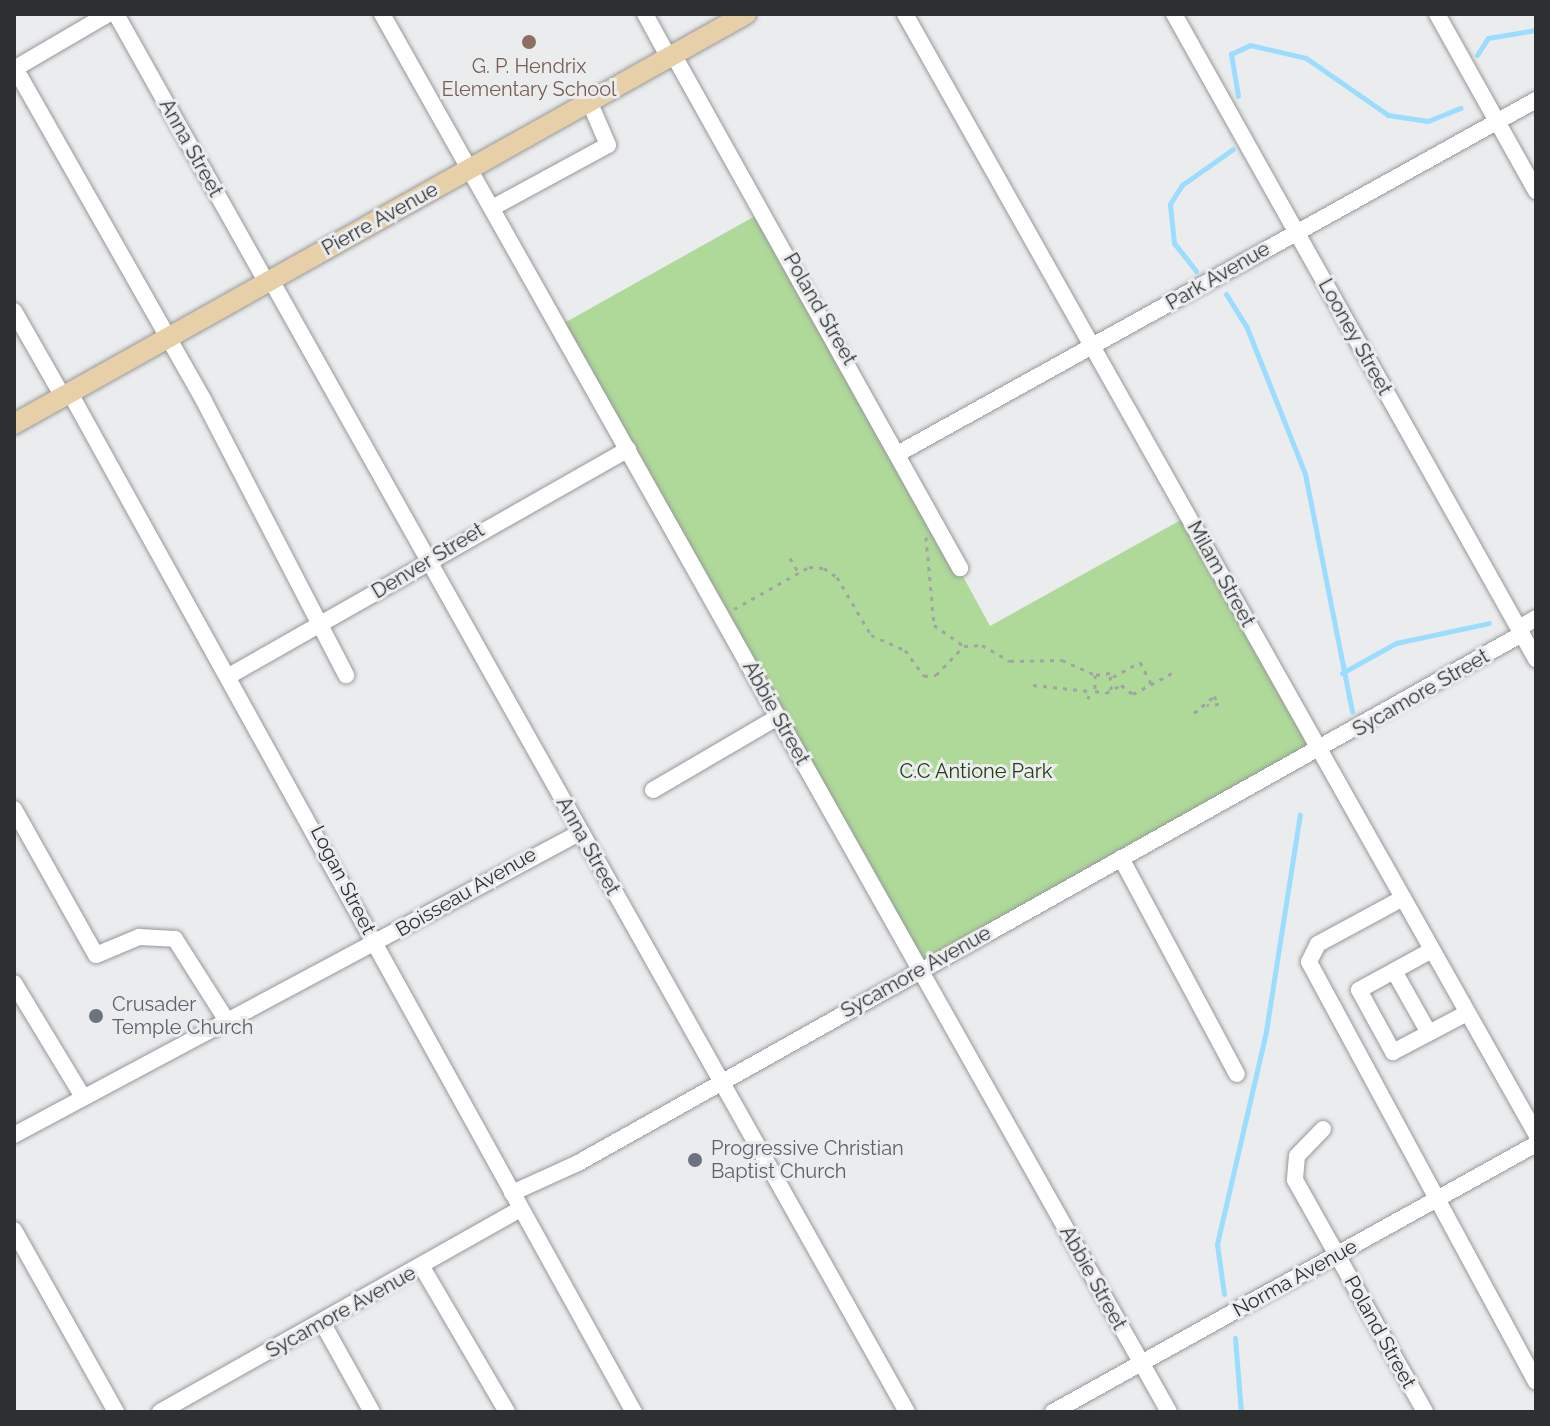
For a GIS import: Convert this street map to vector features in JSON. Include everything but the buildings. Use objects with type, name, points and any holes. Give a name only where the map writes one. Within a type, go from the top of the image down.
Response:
[{"type":"main road","name":"Pierre Avenue","points":[[14,424],[746,14]]},
{"type":"street","points":[[108,14],[15,69],[168,338],[346,675]]},
{"type":"street","name":"Anna Street","points":[[116,14],[429,562],[907,1412]]},
{"type":"street","name":"Abbie Street","points":[[382,14],[1169,1412]]},
{"type":"street","name":"Poland Street","points":[[645,14],[901,452],[960,568]]},
{"type":"street","name":"Milam Street","points":[[905,14],[1536,1134]]},
{"type":"street","name":"Looney Street","points":[[1174,14],[1536,659]]},
{"type":"street","points":[[1437,14],[1536,191]]},
{"type":"street","name":"Park Avenue","points":[[901,452],[1536,100]]},
{"type":"street","points":[[492,208],[608,145],[589,101]]},
{"type":"street","name":"Logan Street","points":[[14,311],[229,676],[634,1412]]},
{"type":"street","name":"Denver Street","points":[[229,676],[628,449]]},
{"type":"street","name":"Sycamore Street","points":[[1320,751],[1520,631],[1536,618]]},
{"type":"street","points":[[653,790],[778,717]]},
{"type":"street","name":"Sycamore Avenue","points":[[512,1193],[578,1163],[720,1078],[1320,751]]},
{"type":"street","points":[[14,809],[96,955],[139,937],[175,939],[227,1021]]},
{"type":"street","name":"Boisseau Avenue","points":[[14,1135],[581,832]]},
{"type":"street","points":[[1121,858],[1237,1074]]},
{"type":"street","points":[[1403,898],[1318,944],[1309,962],[1536,1381]]},
{"type":"street","points":[[1432,950],[1359,990],[1393,1052],[1467,1013]]},
{"type":"street","points":[[1394,971],[1429,1033]]},
{"type":"street","points":[[14,983],[83,1097]]},
{"type":"street","name":"Poland Street","points":[[1323,1129],[1297,1156],[1295,1180],[1425,1412]]},
{"type":"street","name":"Norma Avenue","points":[[1053,1412],[1536,1144]]},
{"type":"street","name":"Sycamore Avenue","points":[[160,1412],[323,1324],[521,1209]]},
{"type":"street","points":[[14,1230],[116,1412]]},
{"type":"street","points":[[422,1267],[507,1412]]},
{"type":"street","points":[[323,1324],[372,1412]]},
{"type":"path","points":[[936,520],[924,543],[934,625],[964,646],[982,645],[1029,665],[1062,660],[1095,675],[1112,678],[1140,662],[1151,684]]},
{"type":"path","points":[[790,558],[798,572]]},
{"type":"path","points":[[730,611],[798,572],[824,568],[837,577],[871,635],[905,650],[924,676],[936,675],[964,646]]},
{"type":"path","points":[[1033,685],[1111,690],[1121,685],[1133,694],[1172,673]]},
{"type":"path","points":[[1088,699],[1095,675]]},
{"type":"path","points":[[1111,690],[1112,678]]},
{"type":"path","points":[[1194,713],[1207,705]]},
{"type":"green space","name":"C.C Antione Park","points":[[764,211],[990,626],[1188,516],[1320,751],[920,970],[559,326]]},
{"type":"waterway","points":[[1477,55],[1488,38],[1536,30]]},
{"type":"waterway","points":[[1238,96],[1231,54],[1250,45],[1306,58],[1388,115],[1428,121],[1461,108]]},
{"type":"waterway","points":[[1196,271],[1174,243],[1170,204],[1182,185],[1233,149]]},
{"type":"waterway","points":[[1226,294],[1247,328],[1305,474],[1352,711]]},
{"type":"waterway","points":[[1342,673],[1396,643],[1489,623]]},
{"type":"waterway","points":[[1224,1294],[1217,1244],[1266,1031],[1300,815]]},
{"type":"waterway","points":[[1235,1338],[1241,1412]]},
{"type":"place","name":"G. P. Hendrix Elementary School","points":[[529,42]]},
{"type":"place","name":"Crusader Temple Church","points":[[96,1016]]},
{"type":"place","name":"Progressive Christian Baptist Church","points":[[695,1160]]}]
